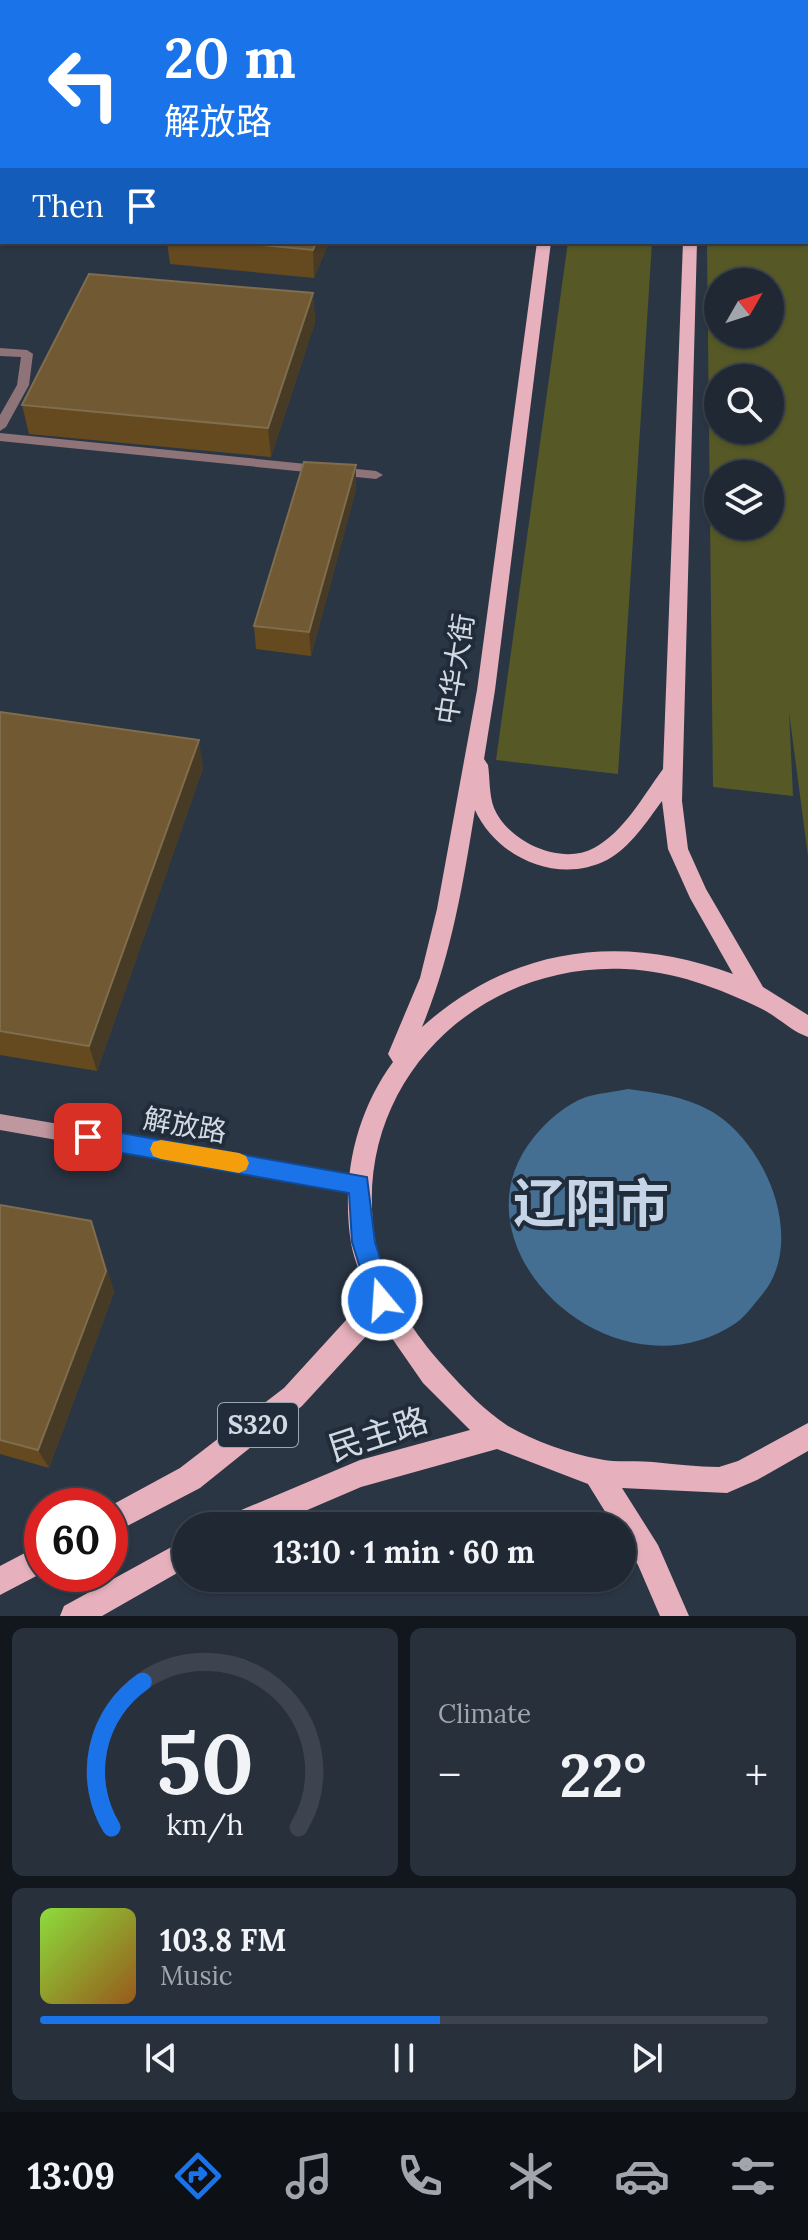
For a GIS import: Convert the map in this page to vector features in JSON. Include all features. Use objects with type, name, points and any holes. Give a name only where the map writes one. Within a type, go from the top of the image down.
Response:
[{"type":"main road","name":"中华大街","points":[[381,1095],[431,978],[448,909],[475,749],[544,244]]},
{"type":"main road","points":[[690,244],[672,801],[678,849],[697,892],[757,997]]},
{"type":"main road","points":[[475,749],[486,812],[506,839],[533,856],[569,861],[599,855],[617,841],[673,771]]},
{"type":"main road","points":[[808,1027],[757,997],[688,967],[635,959],[582,960],[532,969],[485,988],[443,1016],[408,1052],[381,1095],[366,1138],[359,1184],[363,1242],[382,1300],[414,1356],[498,1435],[597,1473],[726,1479],[808,1436]]},
{"type":"main road","name":"解放路","points":[[0,1122],[359,1184]]},
{"type":"main road","name":"S320","points":[[128,1511],[190,1478],[293,1397],[382,1300]]},
{"type":"main road","name":"民主路","points":[[270,1512],[360,1474],[498,1435]]},
{"type":"main road","points":[[597,1473],[648,1555],[675,1616]]},
{"type":"main road","points":[[74,1616],[172,1561]]},
{"type":"main road","points":[[0,1581],[24,1568]]},
{"type":"street","points":[[0,352],[27,354],[23,385],[0,427]]},
{"type":"street","points":[[0,437],[376,475]]},
{"type":"green space","points":[[568,244],[652,244],[618,774],[496,760]]},
{"type":"green space","points":[[707,244],[808,244],[808,856],[789,712],[793,796],[713,787],[710,540],[784,540],[784,460],[709,460],[709,444],[784,444],[784,364],[708,364],[708,348],[784,348],[784,268],[707,268]]},
{"type":"water","points":[[628,1089],[689,1101],[730,1125],[763,1168],[774,1194],[780,1222],[781,1249],[775,1274],[740,1320],[689,1343],[640,1344],[595,1329],[556,1302],[526,1266],[510,1224],[512,1180],[539,1131],[578,1100]]},
{"type":"building","points":[[252,244],[315,244],[313,250]]},
{"type":"building","points":[[89,274],[313,293],[268,428],[22,405]]},
{"type":"building","points":[[304,462],[356,465],[309,632],[254,626]]},
{"type":"building","points":[[0,712],[199,740],[89,1046],[0,1031]]},
{"type":"building","points":[[0,1205],[91,1221],[106,1271],[38,1450],[0,1440]]},
{"type":"slow traffic","points":[[161,1149],[239,1163]]},
{"type":"district","name":"辽阳市","points":[[591,1204]]},
{"type":"route","points":[[88,1137],[359,1184],[363,1242],[382,1300]]}]
